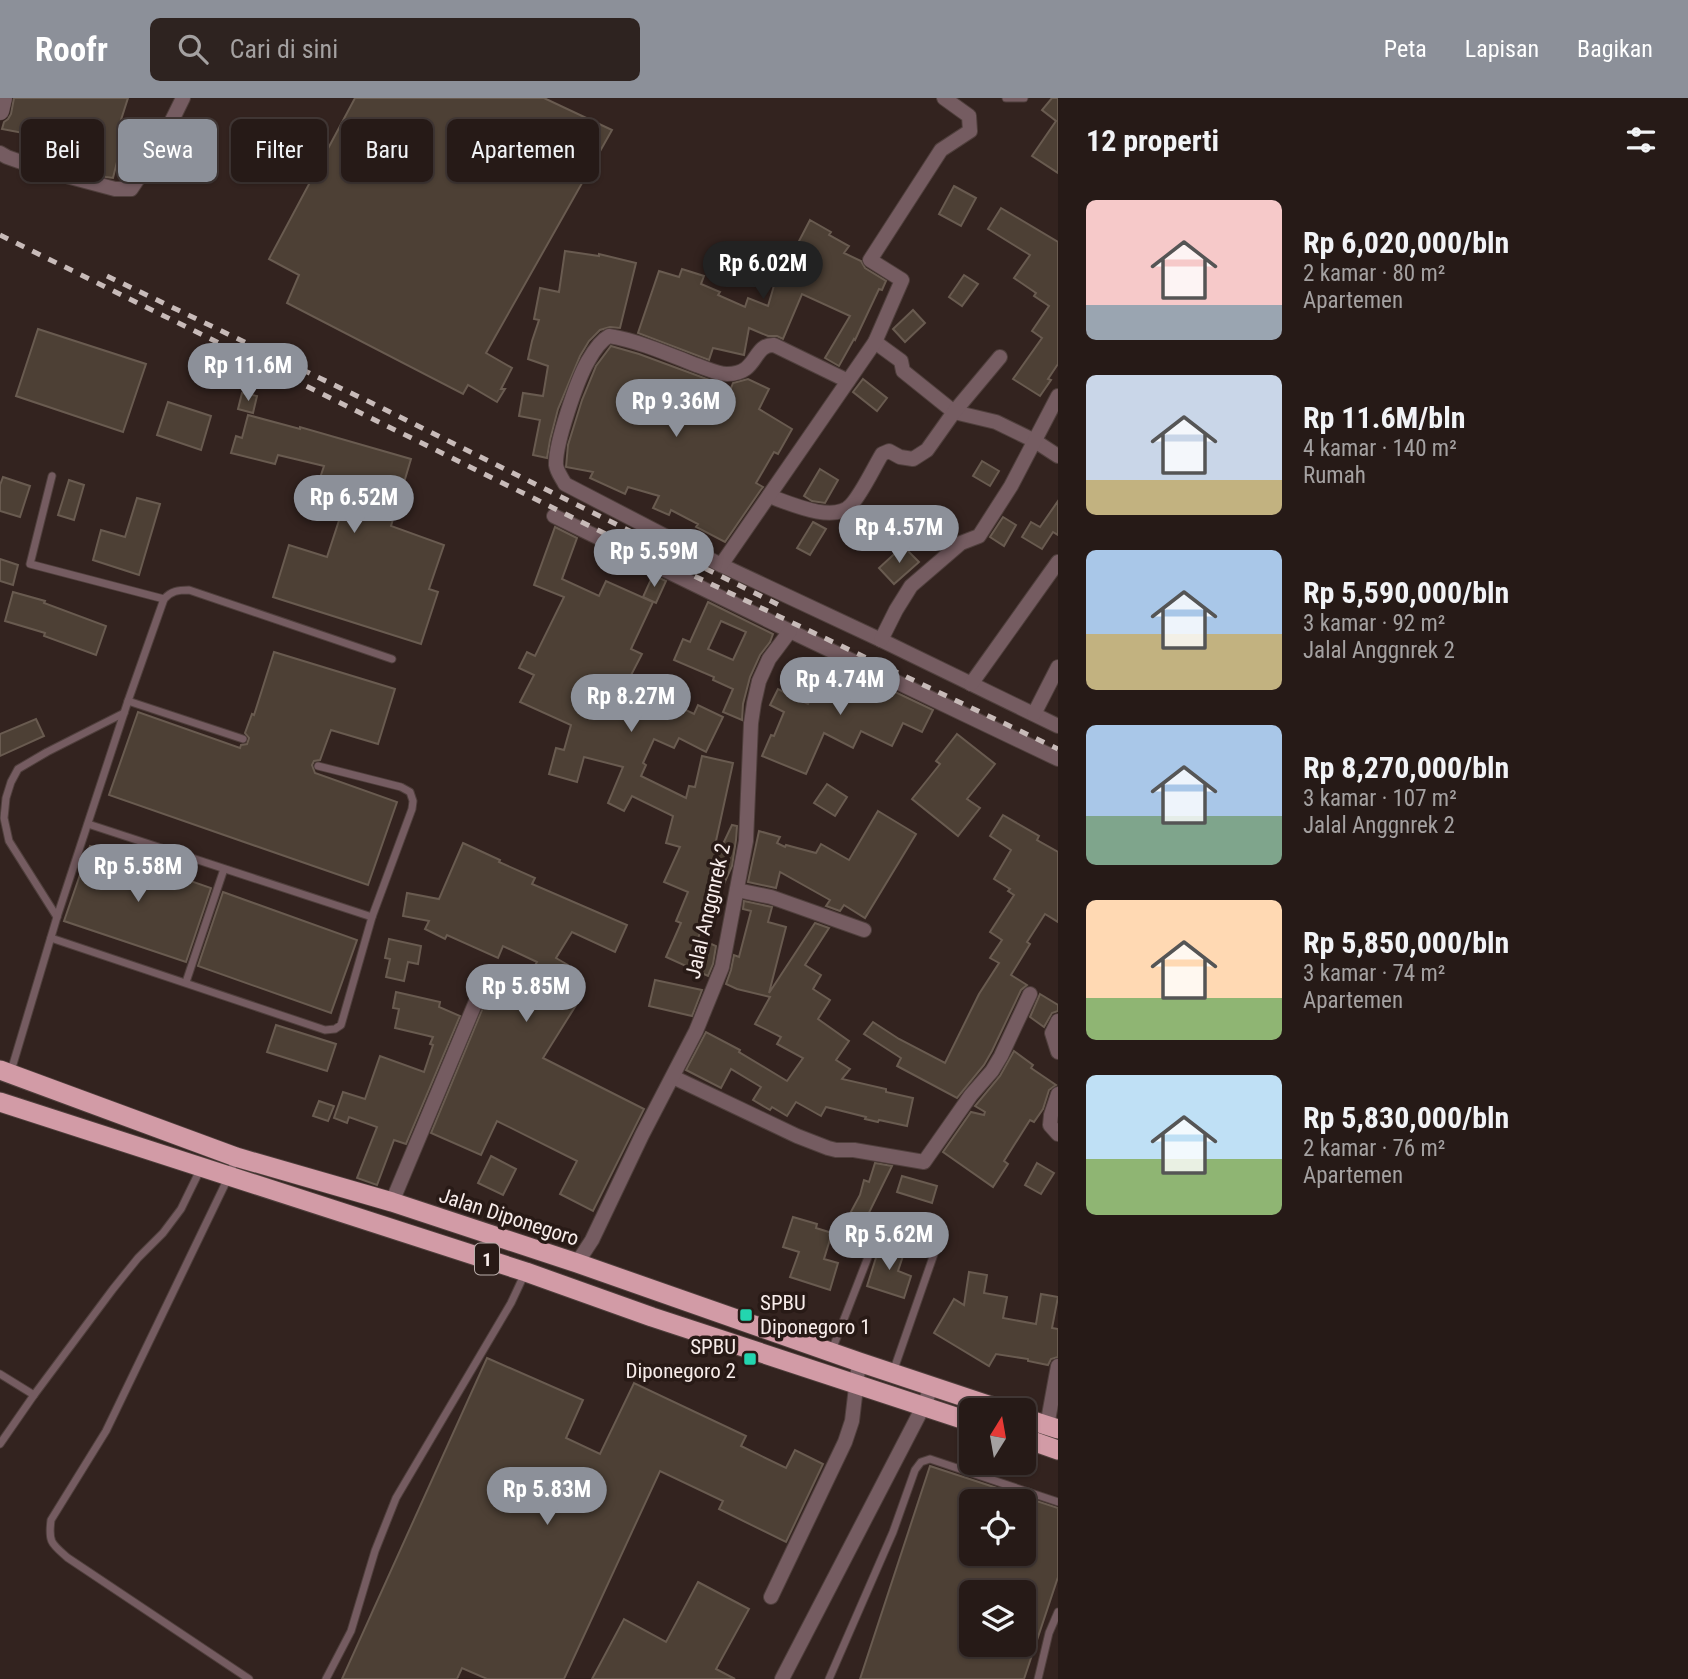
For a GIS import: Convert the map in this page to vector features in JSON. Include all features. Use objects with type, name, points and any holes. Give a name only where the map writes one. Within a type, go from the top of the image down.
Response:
[{"type":"highway","name":"Jalan Diponegoro","points":[[5,1072],[236,1157],[392,1202],[968,1398]]},
{"type":"highway","name":"1","points":[[0,1102],[526,1272],[652,1317],[959,1418]]},
{"type":"highway","points":[[1036,1442],[1058,1450]]},
{"type":"street","points":[[0,111],[3,98]]},
{"type":"street","points":[[0,153],[44,170],[115,189],[131,189],[142,171],[148,169],[183,98]]},
{"type":"street","points":[[721,565],[875,342],[902,280],[870,260],[942,150],[971,131],[969,116],[944,98]]},
{"type":"street","points":[[848,381],[774,345],[762,348],[744,371],[725,374],[639,344],[614,337],[605,338],[587,362],[565,419],[556,461],[557,470],[565,484],[721,565],[1058,726]]},
{"type":"street","points":[[875,342],[901,361],[903,371],[954,412],[996,422],[1035,440],[1058,456]]},
{"type":"street","points":[[769,496],[797,507],[824,513],[837,513],[850,507],[882,454],[889,452],[900,457],[913,458],[927,450],[954,412],[1000,357]]},
{"type":"street","points":[[881,640],[911,586],[961,543],[979,536],[1011,486],[1058,396]]},
{"type":"street","points":[[554,516],[1058,759]]},
{"type":"street","points":[[971,684],[1058,562]]},
{"type":"street","name":"Jalal Anggnrek 2","points":[[577,1263],[592,1240],[696,1031],[722,967],[746,841],[754,702],[759,681],[769,659],[790,631]]},
{"type":"street","points":[[1034,714],[1058,667]]},
{"type":"street","points":[[737,890],[771,897],[864,930]]},
{"type":"street","points":[[392,1202],[485,980]]},
{"type":"street","points":[[673,1077],[828,1148],[924,1162],[971,1095],[992,1071],[1030,994]]},
{"type":"street","points":[[1058,1021],[1052,1033],[1058,1052]]},
{"type":"street","points":[[1058,1094],[1050,1125],[1058,1134]]},
{"type":"street","points":[[771,1597],[845,1442],[852,1421],[859,1362]]},
{"type":"street","points":[[1052,1427],[1058,1366]]},
{"type":"street","points":[[782,1679],[932,1386]]},
{"type":"lane","points":[[1006,98],[1024,98]]},
{"type":"lane","points":[[52,476],[30,564],[164,600]]},
{"type":"lane","points":[[5,1072],[128,701],[164,600],[169,594],[177,590],[189,590],[392,659]]},
{"type":"lane","points":[[128,701],[243,739]]},
{"type":"lane","points":[[57,917],[9,841],[4,818],[11,782],[18,769],[124,713]]},
{"type":"lane","points":[[51,939],[325,1030],[335,1029],[341,1025],[372,917],[413,801],[411,792],[401,787],[318,766]]},
{"type":"lane","points":[[88,824],[372,917]]},
{"type":"lane","points":[[186,982],[224,869]]},
{"type":"lane","points":[[236,1157],[110,1422],[51,1520],[50,1532],[52,1545],[68,1558],[249,1679]]},
{"type":"lane","points":[[0,1444],[121,1278],[163,1233],[181,1209],[201,1167]]},
{"type":"lane","points":[[831,1351],[877,1234],[926,1246],[932,1249],[934,1254],[893,1373]]},
{"type":"lane","points":[[326,1679],[351,1631],[375,1551],[396,1498],[511,1304],[526,1272]]},
{"type":"lane","points":[[0,1374],[34,1395]]},
{"type":"lane","points":[[829,1679],[893,1532],[915,1470],[921,1462],[930,1459],[1058,1502]]},
{"type":"lane","points":[[1038,1679],[1049,1633],[1058,1612]]},
{"type":"building","points":[[14,98],[128,98],[121,119],[118,119],[118,158],[113,178],[104,176],[104,119],[21,119],[21,133],[2,129],[11,114]]},
{"type":"building","points":[[355,98],[544,98],[589,119],[447,119],[447,182],[583,182],[486,353],[512,368],[497,402],[468,385],[463,394],[287,303],[299,275],[269,259],[310,182],[327,182],[327,150],[341,124],[341,182],[433,182],[433,119],[344,119]]},
{"type":"building","points":[[1052,98],[1058,98],[1058,173],[1032,156],[1056,121],[1042,110]]},
{"type":"building","points":[[599,124],[612,130],[599,153]]},
{"type":"building","points":[[954,186],[976,198],[961,226],[939,214]]},
{"type":"building","points":[[1001,208],[1058,242],[1058,364],[1040,396],[1013,379],[1042,338],[1032,331],[1049,306],[1014,278],[1030,255],[988,229]]},
{"type":"building","points":[[810,220],[849,246],[844,253],[861,261],[865,268],[886,281],[882,290],[879,289],[855,340],[839,366],[825,358],[850,316],[802,294],[783,339],[749,328],[744,355],[713,348],[709,360],[638,333],[659,271],[679,277],[682,269],[704,276],[701,284],[720,292],[718,295],[745,307],[748,298],[768,306],[778,272],[786,274]]},
{"type":"building","points":[[565,251],[599,254],[636,263],[620,328],[600,330],[580,356],[558,409],[547,458],[533,455],[540,420],[519,416],[523,393],[543,396],[548,366],[528,359],[539,320],[534,319],[540,288],[559,292]]},
{"type":"building","points":[[964,275],[978,284],[962,306],[949,297]]},
{"type":"building","points":[[913,310],[925,323],[905,342],[893,329]]},
{"type":"building","points":[[38,329],[146,364],[123,432],[16,396]]},
{"type":"building","points":[[611,346],[731,388],[733,383],[748,379],[769,389],[759,409],[792,429],[778,454],[774,452],[756,483],[763,487],[725,542],[671,510],[669,515],[653,508],[659,496],[628,487],[625,494],[590,478],[593,472],[566,467],[568,445],[582,400],[596,366]]},
{"type":"building","points":[[863,379],[887,398],[877,411],[853,392]]},
{"type":"building","points":[[242,393],[257,396],[253,413],[238,409]]},
{"type":"building","points":[[168,402],[211,416],[201,450],[157,435]]},
{"type":"building","points":[[248,415],[411,459],[391,526],[444,545],[429,589],[438,592],[421,644],[273,597],[289,545],[327,557],[349,490],[319,481],[324,466],[278,455],[275,464],[231,453],[236,436],[242,438]]},
{"type":"building","points":[[982,461],[999,471],[990,486],[973,476]]},
{"type":"building","points":[[820,469],[838,480],[825,503],[812,501],[804,496]]},
{"type":"building","points":[[3,477],[30,486],[20,517],[0,511],[0,485]]},
{"type":"building","points":[[69,480],[84,485],[74,520],[58,515]]},
{"type":"building","points":[[137,498],[160,504],[139,575],[93,560],[101,530],[125,537]]},
{"type":"building","points":[[1058,501],[1058,535],[1053,532],[1042,549],[1022,537],[1031,522],[1040,527]]},
{"type":"building","points":[[1003,517],[1016,525],[1004,546],[990,537]]},
{"type":"building","points":[[813,522],[826,529],[810,555],[797,548]]},
{"type":"building","points":[[555,527],[577,538],[562,579],[599,596],[606,581],[653,602],[631,649],[642,654],[629,679],[673,700],[671,703],[694,714],[698,705],[723,717],[706,752],[679,738],[674,748],[654,739],[643,763],[646,765],[641,776],[686,798],[689,786],[695,787],[702,756],[733,763],[716,841],[723,844],[732,825],[737,826],[732,866],[698,938],[716,946],[708,976],[666,957],[681,923],[676,921],[688,892],[664,882],[680,847],[666,843],[673,816],[632,796],[624,811],[608,803],[623,767],[584,757],[577,782],[549,774],[556,748],[564,750],[571,725],[520,702],[534,675],[519,668],[527,652],[535,656],[564,597],[534,585]]},
{"type":"building","points":[[903,546],[919,562],[894,584],[879,568]]},
{"type":"building","points":[[0,559],[18,565],[13,585],[0,581]]},
{"type":"building","points":[[653,575],[666,581],[656,603],[643,597]]},
{"type":"building","points":[[13,592],[45,601],[44,603],[106,626],[96,655],[44,636],[45,633],[5,621]]},
{"type":"building","points":[[708,602],[773,634],[750,677],[742,720],[723,712],[733,689],[713,680],[714,677],[674,660],[683,639],[690,642]],"holes":[[[721,621],[746,632],[733,660],[708,649]]]},
{"type":"building","points":[[274,652],[395,689],[378,744],[331,730],[320,760],[314,761],[312,765],[315,773],[397,802],[368,885],[109,795],[138,712],[240,748],[241,745],[247,744],[249,738],[245,733],[252,714],[254,715]]},
{"type":"building","points":[[830,661],[933,710],[922,732],[903,723],[892,746],[861,731],[853,748],[824,733],[806,774],[762,756],[784,712],[770,705],[778,689],[808,704]]},
{"type":"building","points":[[36,719],[44,736],[0,756],[0,734]]},
{"type":"building","points":[[957,734],[995,764],[967,799],[980,808],[958,836],[912,799],[940,764],[936,761]]},
{"type":"building","points":[[827,784],[847,797],[835,816],[814,803]]},
{"type":"building","points":[[878,811],[916,834],[865,918],[844,905],[840,911],[826,906],[830,900],[780,872],[776,888],[748,882],[759,831],[780,837],[777,843],[785,847],[786,845],[816,853],[821,844],[849,860]]},
{"type":"building","points":[[1003,815],[1039,836],[1037,840],[1058,852],[1058,922],[1045,914],[1027,942],[1030,944],[1011,975],[1027,985],[1021,990],[984,1065],[957,1098],[897,1066],[901,1058],[864,1034],[873,1022],[945,1063],[979,994],[999,963],[990,958],[1002,940],[990,932],[1014,895],[1008,891],[1010,889],[994,879],[1011,850],[990,836]]},
{"type":"building","points":[[463,843],[535,878],[532,884],[627,925],[615,952],[572,932],[556,958],[568,965],[559,980],[583,994],[543,1058],[644,1109],[593,1211],[560,1194],[577,1161],[497,1121],[481,1155],[431,1133],[494,981],[518,994],[537,962],[503,946],[498,958],[447,935],[445,939],[425,929],[429,921],[403,916],[407,893],[439,899]]},
{"type":"building","points":[[90,846],[211,888],[186,962],[64,921]]},
{"type":"building","points":[[223,892],[357,940],[331,1013],[198,966]]},
{"type":"building","points":[[744,901],[772,907],[768,922],[786,927],[769,993],[815,923],[829,928],[805,965],[821,975],[813,989],[830,1000],[818,1019],[849,1041],[836,1060],[850,1069],[842,1079],[913,1098],[907,1126],[865,1119],[866,1117],[826,1107],[821,1116],[796,1102],[787,1116],[753,1100],[761,1087],[731,1069],[721,1088],[686,1070],[706,1032],[740,1050],[739,1052],[787,1081],[803,1058],[777,1044],[781,1037],[755,1024],[770,997],[726,984],[734,955],[739,957],[751,911],[743,909]]},
{"type":"building","points":[[389,939],[421,946],[418,964],[408,962],[404,981],[386,977],[390,959],[385,958]]},
{"type":"building","points":[[655,980],[702,990],[692,1016],[649,1006]]},
{"type":"building","points":[[396,992],[440,1002],[439,1007],[460,1016],[406,1144],[394,1140],[377,1185],[357,1178],[377,1127],[349,1117],[347,1123],[334,1118],[343,1092],[365,1099],[380,1056],[424,1072],[433,1037],[395,1028],[399,1009],[393,1008]]},
{"type":"building","points":[[1040,994],[1058,1005],[1058,1011],[1052,1013],[1044,1027],[1030,1017]]},
{"type":"building","points":[[276,1025],[336,1044],[327,1071],[267,1052]]},
{"type":"building","points":[[1014,1051],[1033,1065],[1031,1068],[1056,1085],[1049,1090],[1043,1109],[1034,1122],[1030,1120],[1004,1161],[1008,1164],[993,1187],[943,1152],[971,1112],[984,1115],[985,1112],[975,1106],[1000,1076]]},
{"type":"building","points":[[319,1101],[334,1106],[328,1121],[313,1116]]},
{"type":"building","points":[[491,1156],[516,1169],[503,1195],[478,1183]]},
{"type":"building","points":[[875,1163],[892,1166],[861,1229],[846,1221],[860,1195],[864,1180],[869,1182]]},
{"type":"building","points":[[1037,1163],[1054,1173],[1041,1194],[1025,1185]]},
{"type":"building","points":[[902,1176],[937,1186],[932,1203],[897,1192]]},
{"type":"building","points":[[793,1217],[817,1224],[816,1228],[832,1233],[824,1259],[838,1263],[830,1290],[790,1277],[799,1252],[783,1247]]},
{"type":"building","points":[[881,1242],[905,1250],[898,1271],[911,1276],[904,1298],[867,1286]]},
{"type":"building","points":[[969,1272],[987,1275],[984,1293],[1007,1297],[1003,1318],[1036,1324],[1041,1294],[1058,1297],[1052,1328],[1058,1329],[1058,1357],[1051,1359],[1048,1365],[996,1354],[989,1366],[934,1333],[954,1299],[964,1305]]},
{"type":"building","points":[[487,1358],[583,1400],[566,1438],[600,1454],[634,1383],[746,1436],[741,1446],[786,1468],[795,1450],[823,1464],[786,1542],[719,1509],[723,1501],[660,1471],[564,1679],[487,1679],[462,1668],[457,1679],[342,1679]]},
{"type":"building","points":[[930,1466],[1000,1489],[959,1489],[959,1566],[1036,1566],[1036,1501],[1058,1508],[1058,1577],[1036,1643],[1036,1580],[959,1580],[959,1657],[1031,1657],[1024,1679],[860,1679]]},
{"type":"building","points":[[698,1582],[749,1609],[716,1669],[735,1679],[592,1679],[624,1619],[666,1642]]},
{"type":"railway","points":[[0,235],[610,536],[1058,749]]},
{"type":"railway","points":[[107,276],[380,407],[783,607]]},
{"type":"place","name":"SPBU Diponegoro 1","points":[[746,1315]]},
{"type":"place","name":"SPBU Diponegoro 2","points":[[750,1359]]}]
